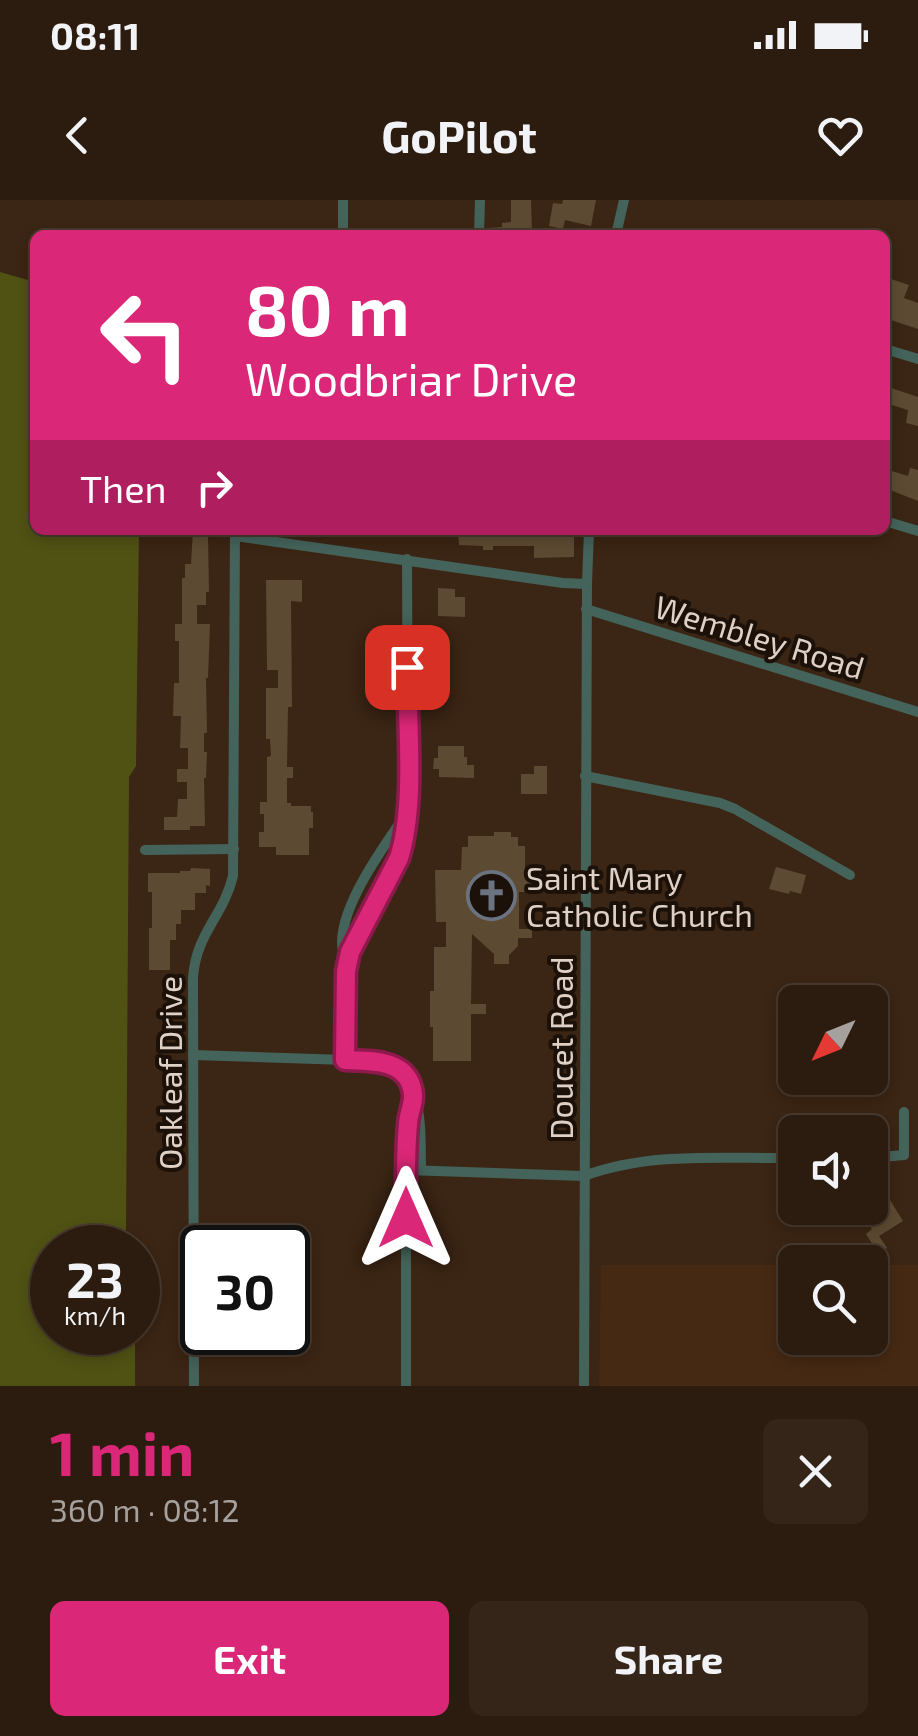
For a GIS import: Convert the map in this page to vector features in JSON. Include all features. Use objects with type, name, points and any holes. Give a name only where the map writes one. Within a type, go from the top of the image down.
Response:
[{"type":"street","points":[[343,200],[343,230]]},
{"type":"street","points":[[479,230],[480,200]]},
{"type":"street","points":[[617,230],[624,200]]},
{"type":"street","points":[[890,351],[918,359]]},
{"type":"street","points":[[890,523],[918,532]]},
{"type":"street","name":"Oakleaf Drive","points":[[194,1386],[193,978],[195,958],[205,931],[227,897],[233,876],[235,535]]},
{"type":"street","points":[[248,535],[586,584]]},
{"type":"street","name":"Doucet Road","points":[[584,1386],[589,535]]},
{"type":"street","points":[[346,971],[354,943],[404,843],[408,810],[406,559]]},
{"type":"street","name":"Wembley Road","points":[[586,609],[918,712]]},
{"type":"street","points":[[586,776],[720,803],[850,875]]},
{"type":"street","points":[[345,1060],[346,971],[342,944],[348,914],[370,869],[408,810]]},
{"type":"street","points":[[145,850],[234,849]]},
{"type":"street","points":[[193,1055],[377,1061],[396,1066],[409,1081],[419,1117],[421,1170]]},
{"type":"street","points":[[406,1386],[406,1170],[408,1120],[414,1099]]},
{"type":"street","points":[[888,1155],[904,1155],[904,1112]]},
{"type":"street","points":[[406,1170],[584,1176],[655,1159],[778,1158]]},
{"type":"shaded area","points":[[0,272],[30,281],[30,535],[139,535],[136,766],[129,777],[126,1225],[30,1225],[30,1355],[135,1355],[135,1386],[0,1386]]},
{"type":"shaded area","points":[[601,1265],[778,1265],[778,1355],[888,1355],[888,1265],[918,1265],[918,1386],[599,1386]]},
{"type":"building","points":[[511,200],[531,200],[532,230],[488,230],[511,222]]},
{"type":"building","points":[[563,200],[596,200],[591,226],[565,220],[563,229],[549,226],[553,203],[562,204]]},
{"type":"building","points":[[890,279],[909,285],[904,298],[918,303],[918,329],[890,320]]},
{"type":"building","points":[[890,388],[918,397],[918,426],[906,423],[908,410],[890,405]]},
{"type":"building","points":[[910,468],[918,470],[918,501],[890,490],[890,471],[908,476]]},
{"type":"building","points":[[193,535],[208,535],[209,592],[206,605],[197,605],[197,624],[210,624],[204,733],[205,826],[164,830],[164,817],[177,817],[178,799],[187,799],[187,782],[177,782],[177,769],[188,769],[188,748],[180,748],[181,716],[173,716],[174,683],[179,683],[175,624],[182,624],[182,578],[185,564],[191,564]]},
{"type":"building","points":[[458,535],[574,535],[574,557],[534,558],[534,546],[493,546],[493,550],[483,550],[483,546],[459,545]]},
{"type":"building","points":[[266,580],[302,580],[302,602],[291,601],[292,707],[288,707],[287,767],[293,767],[293,778],[287,778],[287,803],[311,806],[309,855],[276,855],[276,847],[259,847],[259,832],[264,832],[260,802],[267,802],[267,757],[271,756],[270,739],[266,739],[266,688],[278,688],[278,670],[267,670]]},
{"type":"building","points":[[438,588],[455,589],[455,597],[465,597],[465,617],[438,616]]},
{"type":"building","points":[[438,746],[464,746],[467,765],[474,765],[474,778],[439,777],[439,769],[433,769]]},
{"type":"building","points":[[534,766],[547,766],[547,794],[521,794],[521,774],[534,774]]},
{"type":"building","points":[[494,832],[511,832],[511,837],[518,837],[518,846],[525,846],[525,876],[541,876],[541,892],[519,892],[519,929],[532,929],[532,938],[518,938],[509,964],[494,964],[494,954],[472,934],[471,1004],[486,1004],[486,1014],[471,1014],[471,1061],[433,1061],[430,991],[434,991],[434,947],[446,947],[446,922],[436,922],[435,870],[461,870],[462,847],[468,847],[468,836],[494,836]]},
{"type":"building","points":[[776,867],[806,875],[801,894],[769,889]]},
{"type":"building","points":[[191,868],[210,869],[210,886],[206,885],[206,893],[195,893],[195,910],[181,910],[176,940],[170,940],[170,970],[149,970],[152,892],[148,892],[148,873],[180,873]]},
{"type":"building","points":[[888,1201],[903,1221],[879,1236],[885,1245],[873,1245],[866,1234],[872,1229],[870,1225],[888,1225]]},
{"type":"place","name":"Saint Mary Catholic Church","points":[[491,895]]},
{"type":"route","points":[[406,1218],[408,1120],[413,1090],[404,1073],[387,1062],[345,1060],[346,971],[350,952],[404,843],[408,810],[407,667]]}]
